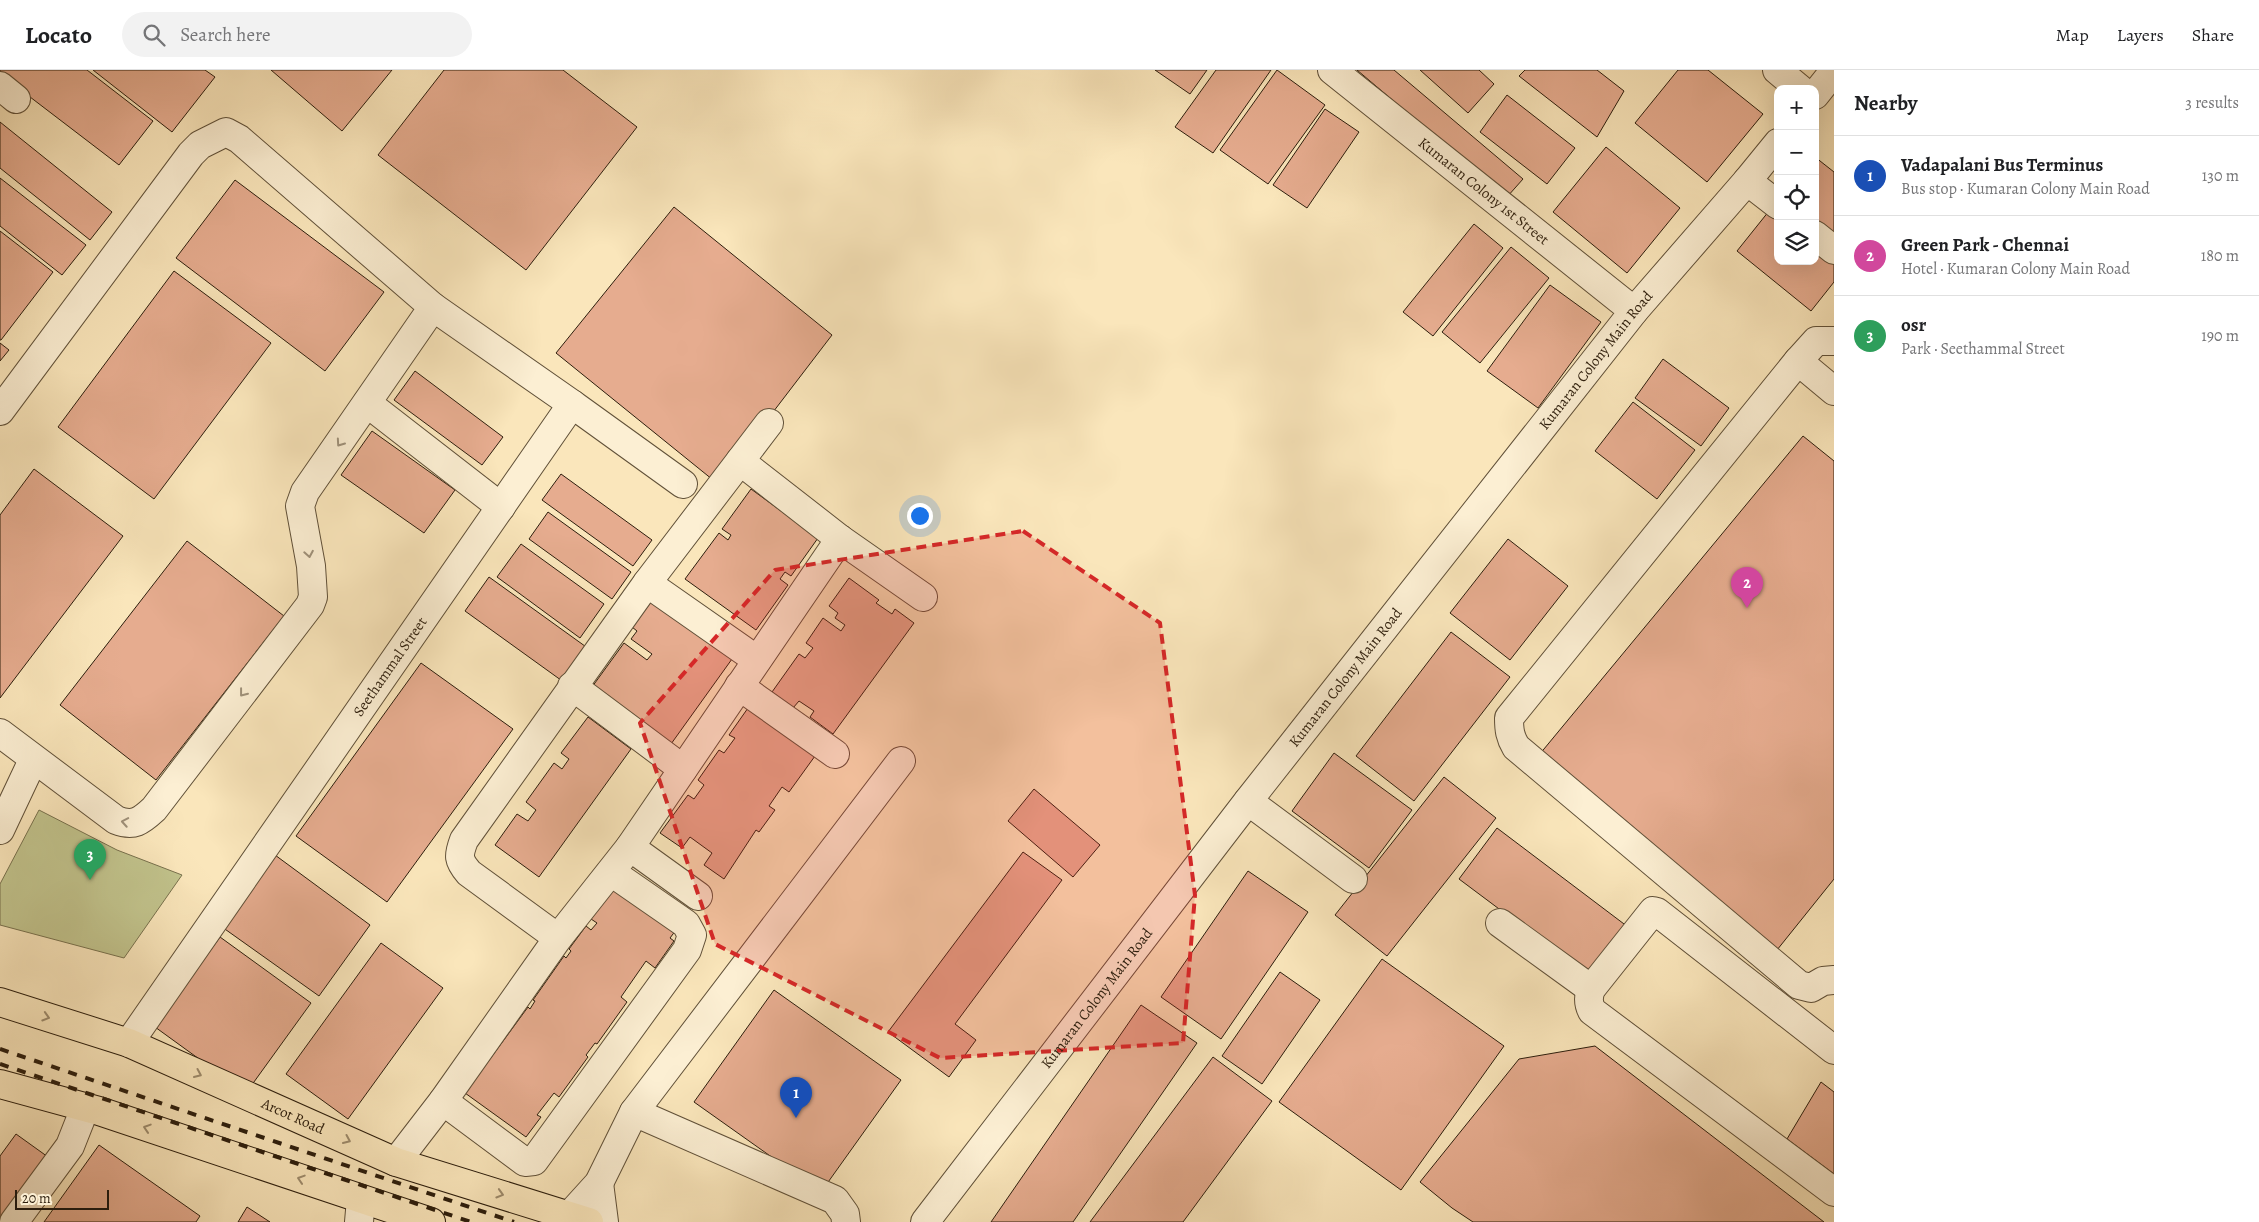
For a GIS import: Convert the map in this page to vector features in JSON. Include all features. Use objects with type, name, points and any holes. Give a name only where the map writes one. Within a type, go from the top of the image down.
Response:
[{"type":"main road","name":"Arcot Road","points":[[0,1002],[129,1043],[396,1162],[575,1220]]},
{"type":"main road","points":[[0,1084],[85,1108],[360,1210],[431,1222]]},
{"type":"street","name":"Kumaran Colony 1st Street","points":[[1332,70],[1634,311]]},
{"type":"street","points":[[1777,70],[1795,85]]},
{"type":"street","points":[[1819,90],[1834,70]]},
{"type":"street","points":[[0,411],[191,154],[200,145],[226,132],[239,139],[433,307],[683,484]]},
{"type":"street","name":"Kumaran Colony Main Road","points":[[925,1222],[1248,801],[1634,311],[1748,182],[1774,148]]},
{"type":"street","points":[[1748,182],[1774,202]]},
{"type":"street","points":[[1819,238],[1834,250]]},
{"type":"street","points":[[0,733],[33,760],[116,820],[126,824],[138,823],[154,809],[310,605],[313,597],[310,566],[300,506],[305,492],[433,307]]},
{"type":"street","points":[[1834,341],[1816,341],[1798,361],[1510,718],[1509,730],[1511,739],[1516,747],[1799,985],[1811,988],[1822,981],[1834,980]]},
{"type":"street","points":[[1798,361],[1834,391]]},
{"type":"street","points":[[367,403],[501,507]]},
{"type":"street","name":"Seethammal Street","points":[[129,1043],[572,404]]},
{"type":"street","points":[[558,938],[469,873],[460,862],[460,851],[470,830],[572,686],[768,423]]},
{"type":"street","points":[[740,461],[840,539],[924,598]]},
{"type":"street","points":[[396,1162],[443,1101],[558,938],[630,847],[840,539]]},
{"type":"street","points":[[647,583],[756,660]]},
{"type":"street","points":[[572,686],[683,769]]},
{"type":"street","points":[[739,686],[835,754]]},
{"type":"street","points":[[0,830],[33,760]]},
{"type":"street","points":[[575,1220],[600,1183],[634,1112],[901,761]]},
{"type":"street","points":[[1248,801],[1353,879]]},
{"type":"street","points":[[630,847],[698,896]]},
{"type":"street","points":[[443,1101],[525,1162],[534,1161],[687,950],[692,935],[686,924],[611,872]]},
{"type":"street","points":[[1834,1050],[1653,911],[1591,988],[1589,1001],[1592,1011],[1834,1192]]},
{"type":"street","points":[[1500,923],[1591,988]]},
{"type":"street","points":[[14,1222],[70,1146],[85,1108]]},
{"type":"street","points":[[634,1112],[835,1200],[845,1214],[846,1222]]},
{"type":"street","points":[[600,1183],[604,1222]]},
{"type":"highlighted area","points":[[1023,531],[1160,623],[1195,895],[1183,1043],[940,1058],[715,944],[640,723],[775,570]]},
{"type":"green space","points":[[39,810],[117,850],[182,875],[124,958],[0,925],[0,884]]},
{"type":"building","points":[[0,70],[87,70],[153,121],[119,165],[0,74]]},
{"type":"building","points":[[93,70],[205,70],[215,77],[172,132]]},
{"type":"building","points":[[271,70],[392,70],[342,131]]},
{"type":"building","points":[[444,70],[563,70],[637,127],[526,270],[378,155]]},
{"type":"building","points":[[1155,70],[1207,70],[1190,94]]},
{"type":"building","points":[[1216,70],[1271,70],[1213,153],[1175,127]]},
{"type":"building","points":[[1277,70],[1325,105],[1268,184],[1220,150]]},
{"type":"building","points":[[1357,70],[1394,70],[1523,179],[1507,197]]},
{"type":"building","points":[[1420,70],[1479,70],[1494,84],[1468,113]]},
{"type":"building","points":[[1525,70],[1597,70],[1624,91],[1597,137],[1519,76]]},
{"type":"building","points":[[1678,70],[1708,70],[1763,114],[1707,182],[1635,123]]},
{"type":"building","points":[[1507,95],[1575,148],[1547,184],[1480,132]]},
{"type":"building","points":[[1325,109],[1359,132],[1307,208],[1273,185]]},
{"type":"building","points":[[0,122],[112,212],[90,240],[0,168]]},
{"type":"building","points":[[1606,147],[1680,208],[1627,273],[1553,212]]},
{"type":"building","points":[[1819,160],[1834,172],[1834,241],[1819,228]]},
{"type":"building","points":[[0,178],[86,245],[62,275],[0,226]]},
{"type":"building","points":[[235,180],[384,292],[325,371],[176,258]]},
{"type":"building","points":[[1773,206],[1774,265],[1819,265],[1819,243],[1834,255],[1834,282],[1811,311],[1737,251]]},
{"type":"building","points":[[674,207],[832,335],[718,484],[556,353]]},
{"type":"building","points":[[1474,224],[1503,248],[1433,336],[1403,312]]},
{"type":"building","points":[[0,231],[53,272],[1,340],[0,340]]},
{"type":"building","points":[[1511,247],[1549,278],[1480,363],[1442,332]]},
{"type":"building","points":[[174,271],[271,343],[154,499],[58,427]]},
{"type":"building","points":[[1550,285],[1601,322],[1538,408],[1487,371]]},
{"type":"building","points":[[0,343],[9,350],[0,361]]},
{"type":"building","points":[[1663,359],[1729,408],[1701,446],[1635,398]]},
{"type":"building","points":[[415,371],[503,437],[482,465],[394,400]]},
{"type":"building","points":[[1633,402],[1695,450],[1657,499],[1595,451]]},
{"type":"building","points":[[372,431],[455,490],[424,533],[341,475]]},
{"type":"building","points":[[1803,436],[1834,461],[1834,879],[1777,950],[1539,755]]},
{"type":"building","points":[[34,469],[123,536],[0,698],[0,515]]},
{"type":"building","points":[[561,474],[652,540],[633,566],[542,500]]},
{"type":"building","points":[[751,489],[818,538],[791,576],[785,572],[780,579],[788,585],[756,630],[685,579],[719,533],[728,540],[731,535],[722,529]]},
{"type":"building","points":[[548,512],[631,572],[612,599],[529,539]]},
{"type":"building","points":[[1508,539],[1568,586],[1510,660],[1450,613]]},
{"type":"building","points":[[187,541],[284,616],[156,780],[60,705]]},
{"type":"building","points":[[521,544],[604,604],[580,638],[497,577]]},
{"type":"building","points":[[489,577],[589,649],[565,683],[465,611]]},
{"type":"building","points":[[849,578],[879,600],[876,603],[892,614],[895,609],[914,623],[833,734],[810,717],[814,711],[799,701],[793,708],[772,692],[799,654],[805,658],[813,648],[806,643],[823,618],[841,631],[845,625],[835,618],[838,613],[829,606]]},
{"type":"building","points":[[652,600],[732,659],[671,744],[592,687],[624,643],[647,660],[652,654],[631,639],[637,631],[632,627]]},
{"type":"building","points":[[1451,632],[1510,677],[1414,801],[1356,756]]},
{"type":"building","points":[[421,663],[513,729],[387,902],[296,836]]},
{"type":"building","points":[[748,708],[815,756],[789,792],[782,787],[769,806],[775,810],[759,832],[756,830],[724,879],[704,865],[712,853],[690,837],[682,848],[660,833],[688,795],[694,799],[704,785],[698,780],[719,750],[724,753],[735,738],[729,735]]},
{"type":"building","points":[[588,717],[631,749],[539,877],[495,845],[517,814],[528,821],[536,810],[526,802],[554,763],[562,769],[569,759],[561,753]]},
{"type":"building","points":[[1334,753],[1412,810],[1369,868],[1292,811]]},
{"type":"building","points":[[1444,777],[1496,818],[1387,956],[1335,915]]},
{"type":"building","points":[[1034,789],[1100,845],[1073,877],[1008,821]]},
{"type":"building","points":[[1497,828],[1632,930],[1594,980],[1459,879]]},
{"type":"building","points":[[1023,852],[1062,880],[955,1024],[976,1040],[949,1077],[888,1032]]},
{"type":"building","points":[[275,855],[370,925],[319,996],[222,927]]},
{"type":"building","points":[[1248,871],[1308,912],[1221,1039],[1161,997]]},
{"type":"building","points":[[615,886],[676,930],[670,938],[674,941],[655,968],[646,961],[621,997],[627,1002],[597,1044],[595,1043],[586,1055],[588,1057],[559,1097],[554,1093],[537,1115],[541,1117],[526,1137],[465,1093],[528,1007],[530,1009],[535,1001],[533,1000],[564,956],[566,958],[571,951],[569,949],[586,926],[591,930],[597,923],[591,919]]},
{"type":"building","points":[[220,937],[311,1003],[246,1093],[155,1027]]},
{"type":"building","points":[[381,943],[443,988],[348,1119],[286,1074]]},
{"type":"building","points":[[1382,959],[1504,1046],[1401,1190],[1279,1102]]},
{"type":"building","points":[[1280,972],[1320,1000],[1262,1084],[1222,1056]]},
{"type":"building","points":[[774,990],[901,1080],[821,1192],[694,1102]]},
{"type":"building","points":[[1141,1005],[1197,1043],[1073,1222],[991,1222]]},
{"type":"building","points":[[1595,1046],[1824,1222],[1473,1222],[1420,1182],[1519,1059]]},
{"type":"building","points":[[1213,1057],[1272,1101],[1183,1222],[1090,1222]]},
{"type":"building","points":[[1821,1082],[1834,1092],[1834,1174],[1787,1139]]},
{"type":"building","points":[[16,1134],[55,1162],[11,1222],[0,1222],[0,1156]]},
{"type":"building","points":[[99,1145],[200,1216],[196,1222],[44,1222]]},
{"type":"building","points":[[247,1207],[270,1222],[238,1222]]},
{"type":"railway","points":[[0,1049],[514,1222]]},
{"type":"railway","points":[[0,1064],[471,1222]]},
{"type":"place","name":"Green Park - Chennai","points":[[1747,608]]},
{"type":"place","name":"osr","points":[[90,880]]},
{"type":"place","name":"Vadapalani Bus Terminus","points":[[796,1118]]}]
